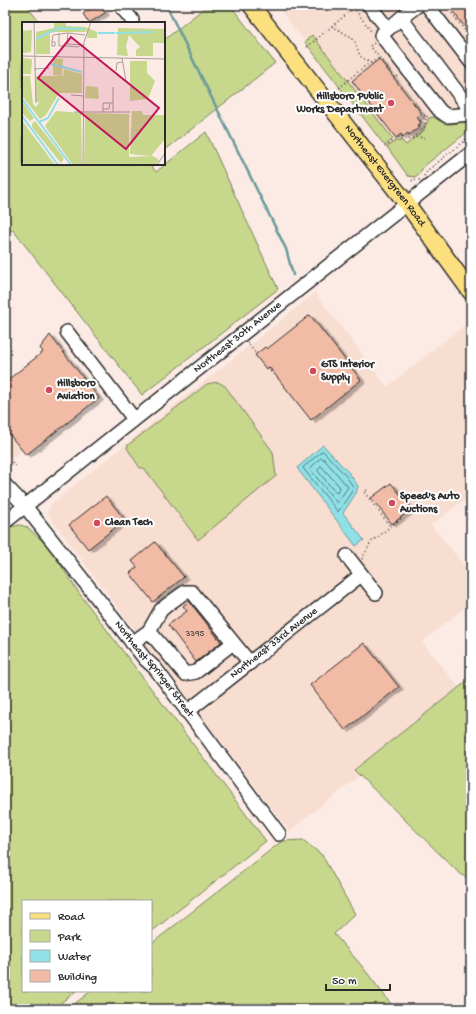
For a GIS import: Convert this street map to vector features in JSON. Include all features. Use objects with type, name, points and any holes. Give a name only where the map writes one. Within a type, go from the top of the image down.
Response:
[{"type":"main road","name":"Northeast Evergreen Road","points":[[251,5],[407,204],[471,292]]},
{"type":"street","points":[[120,5],[132,20]]},
{"type":"street","points":[[369,5],[388,29]]},
{"type":"street","points":[[401,18],[470,111],[447,116],[440,111],[381,35],[401,18],[418,5]]},
{"type":"street","points":[[427,5],[471,62]]},
{"type":"street","name":"Northeast 30th Avenue","points":[[5,522],[471,153]]},
{"type":"street","points":[[67,332],[134,420]]},
{"type":"street","name":"Northeast Springer Street","points":[[5,485],[25,506],[132,643],[155,668],[279,834]]},
{"type":"street","points":[[353,559],[361,574],[376,593]]},
{"type":"street","name":"Northeast 33rd Avenue","points":[[188,712],[361,574]]},
{"type":"street","points":[[132,643],[149,631],[161,610],[167,604],[185,592],[192,592],[250,663]]},
{"type":"street","points":[[149,631],[185,674],[196,672],[234,643]]},
{"type":"path","points":[[447,7],[471,38]]},
{"type":"path","points":[[307,47],[354,8]]},
{"type":"path","points":[[332,26],[348,34],[354,42],[360,56],[372,64]]},
{"type":"path","points":[[339,88],[365,66],[372,64],[380,58]]},
{"type":"path","points":[[412,138],[425,126],[427,122],[425,116],[414,102]]},
{"type":"path","points":[[420,121],[425,116],[434,113]]},
{"type":"path","points":[[385,147],[400,136],[407,140],[418,136],[425,138]]},
{"type":"path","points":[[412,181],[412,179],[419,180],[424,177],[428,170],[471,136]]},
{"type":"path","points":[[247,342],[256,354]]},
{"type":"path","points":[[268,368],[273,375]]},
{"type":"path","points":[[12,462],[16,467]]},
{"type":"path","points":[[367,490],[364,492],[390,526]]},
{"type":"path","points":[[353,559],[365,555],[371,542],[403,517]]},
{"type":"shaded area","points":[[276,5],[471,5],[471,129],[423,167],[420,173],[415,177],[408,176]]},
{"type":"shaded area","points":[[315,293],[387,387],[467,323],[471,328],[471,495],[431,525],[471,574],[471,602],[422,642],[459,688],[354,769],[360,775],[289,831],[162,664],[153,655],[47,513],[51,504]]},
{"type":"shaded area","points":[[5,429],[22,450],[5,464]]},
{"type":"green space","points":[[5,5],[26,5],[39,22],[22,22],[22,165],[151,165],[156,172],[206,132],[278,289],[142,395],[13,230],[5,231]]},
{"type":"green space","points":[[208,5],[230,5],[275,63],[165,150],[165,39]]},
{"type":"green space","points":[[312,35],[393,139],[385,146],[305,42]]},
{"type":"green space","points":[[433,117],[448,124],[465,122],[470,125],[471,129],[423,167],[420,173],[415,177],[408,176],[387,147],[397,140],[399,142],[401,140],[406,145],[423,131],[429,118]]},
{"type":"green space","points":[[218,382],[225,386],[273,452],[276,476],[198,540],[144,468],[140,468],[127,448],[128,445],[207,384]]},
{"type":"green space","points":[[20,525],[27,527],[49,547],[79,593],[266,841],[152,931],[152,900],[22,900],[22,992],[75,992],[53,1009],[5,1009],[5,531],[10,527]]},
{"type":"green space","points":[[471,678],[471,882],[456,870],[354,770]]},
{"type":"green space","points":[[303,840],[322,855],[355,914],[334,934],[361,965],[395,1009],[68,1009],[90,992],[152,992],[152,943],[282,841]]},
{"type":"water","points":[[323,445],[349,473],[358,486],[356,493],[343,513],[364,540],[356,546],[297,468]]},
{"type":"building","points":[[95,5],[100,5],[105,13],[91,22],[88,22],[83,14]]},
{"type":"building","points":[[448,5],[471,5],[471,35]]},
{"type":"building","name":"Hillsboro Public Works Department","points":[[379,59],[422,114],[417,117],[421,123],[418,125],[420,127],[409,135],[408,133],[403,137],[401,134],[396,138],[352,81]]},
{"type":"building","name":"GTS Interior Supply","points":[[310,315],[361,380],[311,420],[269,367],[266,369],[255,355],[265,347],[267,349]]},
{"type":"building","name":"Hillsboro Aviation","points":[[50,335],[99,398],[26,455],[5,429],[5,382],[43,352],[40,348]]},
{"type":"building","name":"Speed's Auto Auctions","points":[[391,483],[412,509],[392,524],[371,498]]},
{"type":"building","name":"Clean Tech","points":[[106,496],[125,520],[88,549],[69,525]]},
{"type":"building","points":[[155,542],[184,577],[153,602],[130,573],[137,567],[132,561]]},
{"type":"building","points":[[189,601],[221,642],[196,662],[168,625],[187,611],[183,606]]},
{"type":"building","points":[[364,643],[399,687],[345,730],[310,685]]},
{"type":"waterway","points":[[169,11],[286,249],[293,275]]},
{"type":"place","name":"Hillsboro Public Works Department","points":[[391,103]]},
{"type":"place","name":"GTS Interior Supply","points":[[313,371]]},
{"type":"place","name":"Hillsboro Aviation","points":[[49,390]]},
{"type":"place","name":"Speed's Auto Auctions","points":[[392,503]]},
{"type":"place","name":"Clean Tech","points":[[97,523]]}]
